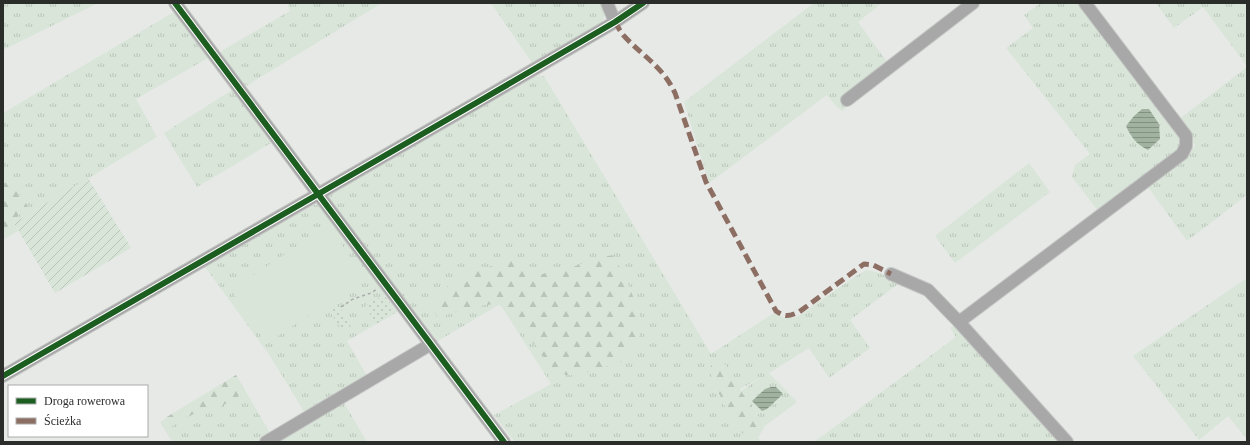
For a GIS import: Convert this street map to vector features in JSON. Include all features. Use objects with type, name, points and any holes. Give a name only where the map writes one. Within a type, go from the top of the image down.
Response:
[{"type":"street","points":[[175,3],[504,442]]},
{"type":"street","points":[[606,3],[615,22]]},
{"type":"street","points":[[3,376],[615,22],[643,3]]},
{"type":"street","points":[[847,100],[973,3]]},
{"type":"street","points":[[959,322],[1182,154],[1186,146],[1186,136],[1085,3]]},
{"type":"street","points":[[891,274],[928,290],[959,322],[1067,442]]},
{"type":"street","points":[[266,442],[431,344]]},
{"type":"path","points":[[341,307],[353,300],[371,293],[385,284]]},
{"type":"green space","points":[[3,3],[98,3],[3,50]]},
{"type":"green space","points":[[287,3],[382,3],[246,86],[220,55],[223,50],[290,11]]},
{"type":"green space","points":[[491,3],[603,3],[604,15],[600,25],[533,64]]},
{"type":"green space","points":[[814,3],[882,3],[858,22],[887,62],[849,91],[855,101],[842,111],[827,95],[709,183],[684,102]]},
{"type":"green space","points":[[1041,3],[1079,3],[1182,141],[1183,146],[1099,212],[1072,177],[1075,165],[1090,154],[1006,48],[1033,28],[1024,15]]},
{"type":"green space","points":[[1156,3],[1247,3],[1247,66],[1203,7],[1174,28]]},
{"type":"green space","points":[[174,12],[208,58],[136,99],[157,137],[14,223],[18,231],[3,240],[3,231],[28,206],[9,181],[3,184],[3,113]]},
{"type":"green space","points":[[1247,67],[1247,195],[1187,241],[1148,187],[1190,154],[1195,145],[1178,120]]},
{"type":"green space","points":[[544,76],[711,354],[774,313],[785,318],[797,317],[867,270],[880,273],[898,284],[850,320],[870,348],[829,378],[809,348],[769,373],[797,402],[765,426],[741,391],[762,377],[729,395],[753,442],[515,442],[494,415],[551,384],[500,304],[438,341],[328,200],[330,193],[531,77]]},
{"type":"green space","points":[[232,90],[271,143],[197,187],[164,133]]},
{"type":"green space","points":[[1029,163],[1050,192],[955,263],[935,236]]},
{"type":"green space","points":[[88,178],[131,248],[55,293],[14,223]]},
{"type":"green space","points":[[9,181],[28,206],[3,231],[3,184]]},
{"type":"green space","points":[[318,204],[323,208],[387,293],[384,295],[397,312],[347,341],[367,376],[344,403],[367,442],[172,442],[160,422],[236,375],[270,433],[305,413],[270,356],[203,264],[312,205]]},
{"type":"green space","points":[[329,225],[364,279],[267,343],[231,290]]},
{"type":"green space","points":[[613,255],[626,279],[640,314],[639,337],[624,361],[579,375],[566,375],[552,368],[510,311],[497,304],[484,305],[437,317],[432,306],[440,292],[456,280],[473,271],[519,259],[540,274],[556,273],[598,258]]},
{"type":"green space","points":[[1247,278],[1247,439],[1228,416],[1199,440],[1133,356]]},
{"type":"green space","points":[[384,295],[397,312],[376,324],[365,306]]},
{"type":"green space","points":[[339,306],[351,326],[342,331],[330,311]]},
{"type":"green space","points":[[954,326],[1060,442],[814,442],[956,337],[950,328]]},
{"type":"green space","points":[[720,358],[765,426],[758,438],[762,442],[753,442],[739,430],[727,409],[710,372],[712,363]]},
{"type":"green space","points":[[236,375],[246,392],[208,414],[204,408],[169,428],[165,418]]},
{"type":"shaded area","points":[[1142,109],[1149,109],[1159,124],[1160,139],[1148,150],[1134,140],[1126,126]]},
{"type":"shaded area","points":[[776,387],[783,394],[767,409],[762,411],[752,401],[765,389]]},
{"type":"marked path","points":[[615,22],[624,35],[659,69],[670,84],[675,93],[706,182],[776,311],[782,315],[788,316],[799,312],[864,264],[873,265],[891,274]]},
{"type":"cycle path","points":[[175,3],[504,442]]},
{"type":"cycle path","points":[[3,376],[615,22],[643,3]]}]
